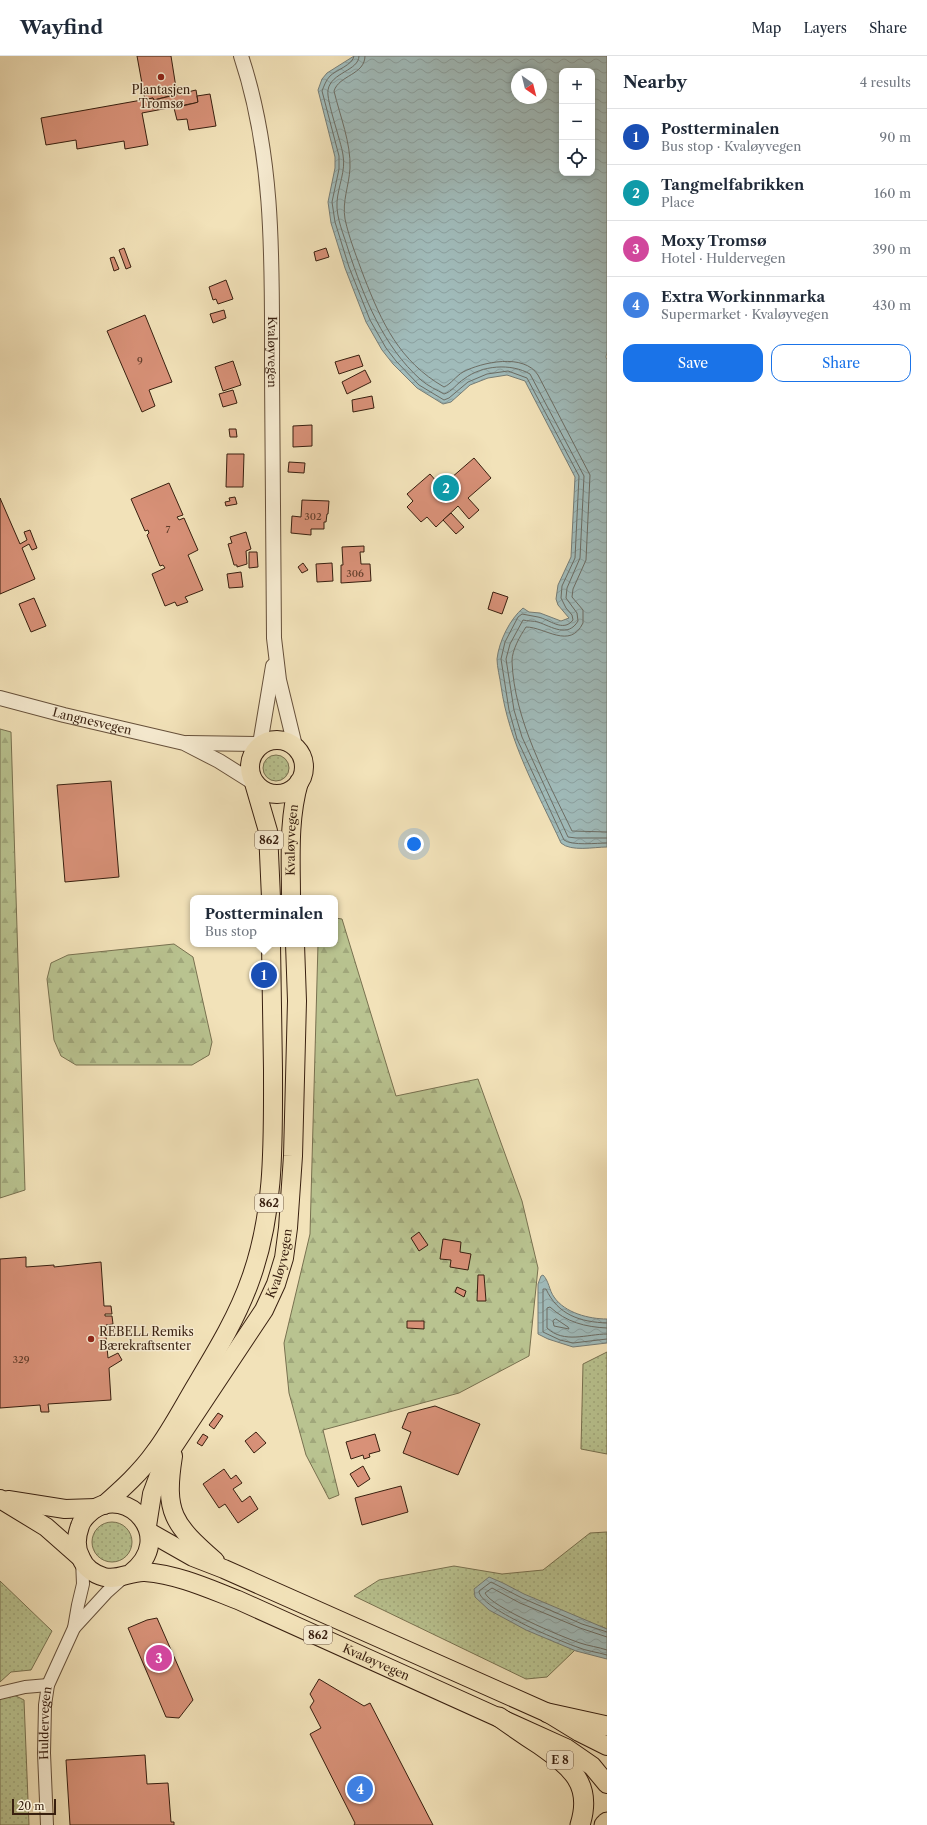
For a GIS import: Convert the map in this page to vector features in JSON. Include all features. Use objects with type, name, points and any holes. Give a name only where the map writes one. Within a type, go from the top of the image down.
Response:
[{"type":"highway","points":[[548,1713],[607,1726]]},
{"type":"highway","name":"E 8","points":[[499,1717],[569,1767],[583,1790],[584,1807],[580,1825]]},
{"type":"highway","points":[[604,1825],[607,1822]]},
{"type":"main road","points":[[260,744],[274,739],[282,740],[295,746]]},
{"type":"main road","name":"862","points":[[254,783],[250,771],[250,758],[260,744]]},
{"type":"main road","name":"862","points":[[295,746],[304,763],[302,776],[299,782]]},
{"type":"main road","points":[[254,783],[266,792],[281,794],[294,788],[299,782]]},
{"type":"main road","name":"Kvaløyvegen","points":[[292,895],[291,820],[294,799],[299,782]]},
{"type":"main road","name":"Kvaløyvegen","points":[[254,783],[268,831],[271,895]]},
{"type":"main road","name":"Kvaløyvegen","points":[[100,1507],[143,1467],[165,1438],[223,1338],[246,1291],[259,1252],[266,1224],[272,1170],[274,1100],[271,947]]},
{"type":"main road","name":"Kvaløyvegen","points":[[295,947],[297,1001],[293,1156],[288,1228],[284,1258],[276,1284],[264,1310],[165,1459],[152,1494],[148,1529],[193,1557],[224,1569],[548,1713],[579,1732],[607,1746]]},
{"type":"main road","name":"862","points":[[175,1443],[169,1494],[172,1511],[178,1524],[191,1539],[224,1569]]},
{"type":"main road","name":"862","points":[[0,1499],[65,1510],[100,1507],[114,1504],[124,1506],[137,1514],[148,1529],[150,1544],[147,1556],[140,1566],[128,1575],[116,1578],[101,1576],[88,1568],[81,1558],[76,1546],[80,1524],[87,1515],[100,1507]]},
{"type":"main road","name":"862","points":[[0,1499],[46,1527],[81,1558]]},
{"type":"main road","name":"Kvaløyvegen","points":[[128,1575],[143,1572],[157,1573],[186,1579],[252,1606],[566,1748],[592,1766],[607,1784]]},
{"type":"street","name":"Kvaløyvegen","points":[[242,56],[255,100],[264,149],[268,194],[272,324],[275,652],[282,692],[295,746]]},
{"type":"street","name":"Kvaløyvegen","points":[[260,744],[275,652]]},
{"type":"street","name":"Langnesvegen","points":[[0,698],[71,717],[184,743],[219,761],[254,783]]},
{"type":"street","name":"Langnesvegen","points":[[184,743],[207,742],[260,744]]},
{"type":"street","name":"Huldervegen","points":[[48,1825],[43,1734],[45,1706],[48,1685],[74,1628],[83,1584],[81,1558]]},
{"type":"street","name":"Huldervegen","points":[[74,1628],[107,1592],[128,1575]]},
{"type":"street","points":[[0,1692],[25,1687],[48,1685]]},
{"type":"green space","points":[[0,729],[11,732],[25,1190],[0,1198]]},
{"type":"green space","points":[[276,755],[285,759],[289,768],[285,777],[276,781],[267,777],[263,768],[267,759]]},
{"type":"green space","points":[[338,918],[342,919],[396,1096],[478,1079],[522,1201],[538,1268],[529,1356],[459,1393],[323,1430],[339,1495],[329,1499],[306,1455],[289,1393],[284,1343],[310,1234],[318,947],[338,947]]},
{"type":"green space","points":[[174,944],[193,957],[212,1042],[209,1055],[192,1065],[76,1065],[61,1056],[54,1040],[47,979],[51,963],[68,955]]},
{"type":"green space","points":[[607,1352],[607,1454],[581,1449],[583,1364]]},
{"type":"green space","points":[[116,1522],[123,1525],[129,1531],[132,1542],[131,1550],[123,1559],[116,1562],[108,1562],[101,1559],[93,1550],[92,1538],[95,1531],[104,1523]]},
{"type":"green space","points":[[607,1532],[607,1629],[600,1626],[547,1677],[526,1679],[354,1596],[379,1580],[454,1566],[502,1574],[543,1570],[590,1533]]},
{"type":"green space","points":[[0,1581],[52,1631],[31,1670],[11,1672],[0,1682]]},
{"type":"green space","points":[[0,1688],[24,1700],[29,1825],[0,1825]]},
{"type":"water","points":[[354,56],[607,56],[607,847],[577,848],[565,846],[561,843],[517,747],[505,707],[497,662],[500,645],[506,631],[514,618],[523,608],[529,612],[540,613],[561,621],[569,618],[558,605],[556,599],[558,585],[571,557],[575,477],[525,381],[507,375],[488,378],[470,385],[451,402],[443,404],[417,388],[393,364],[382,350],[366,322],[345,268],[331,223],[328,202],[335,168],[335,157],[318,90],[322,79],[327,73]]},
{"type":"water","points":[[543,1275],[547,1280],[554,1297],[564,1307],[585,1316],[607,1319],[607,1343],[573,1347],[548,1339],[538,1334],[538,1284],[541,1276]]},
{"type":"water","points":[[489,1577],[524,1594],[607,1629],[607,1659],[576,1651],[526,1630],[489,1610],[475,1597],[474,1589]]},
{"type":"building","points":[[137,56],[171,56],[177,94],[154,100],[153,98],[145,100]]},
{"type":"building","points":[[196,90],[198,102],[142,113],[148,145],[125,149],[124,141],[77,149],[76,140],[46,145],[41,118],[153,98],[154,100]]},
{"type":"building","points":[[210,94],[216,126],[189,130],[187,119],[177,120],[174,108],[198,102],[197,96]]},
{"type":"building","points":[[124,248],[131,267],[126,269],[119,250]]},
{"type":"building","points":[[326,248],[329,257],[316,261],[314,252]]},
{"type":"building","points":[[114,257],[119,269],[114,271],[110,258]]},
{"type":"building","points":[[226,280],[233,299],[218,304],[216,299],[213,300],[209,287]]},
{"type":"building","points":[[224,310],[226,318],[213,323],[210,314]]},
{"type":"building","points":[[145,315],[172,382],[149,390],[155,406],[142,412],[107,331]]},
{"type":"building","points":[[359,355],[363,366],[339,374],[335,362]]},
{"type":"building","points":[[233,361],[241,385],[223,391],[215,367]]},
{"type":"building","points":[[365,370],[371,382],[347,394],[342,382]]},
{"type":"building","points":[[233,390],[237,403],[223,407],[219,394]]},
{"type":"building","points":[[372,396],[374,408],[353,412],[352,400]]},
{"type":"building","points":[[312,425],[312,446],[293,447],[293,426]]},
{"type":"building","points":[[229,429],[236,429],[237,437],[230,437]]},
{"type":"building","points":[[227,454],[244,454],[243,487],[226,487]]},
{"type":"building","points":[[474,458],[491,478],[468,498],[479,510],[469,519],[458,506],[436,527],[427,517],[421,522],[407,507],[413,501],[407,494],[430,474],[437,482],[446,473],[451,478]]},
{"type":"building","points":[[289,462],[305,463],[304,473],[288,472]]},
{"type":"building","points":[[169,483],[183,515],[177,517],[179,520],[184,518],[198,550],[188,555],[203,590],[185,597],[188,602],[177,606],[175,602],[165,606],[152,574],[165,568],[163,565],[160,566],[147,535],[149,533],[148,530],[145,531],[131,499]]},
{"type":"building","points":[[235,497],[237,504],[226,506],[225,502],[230,501],[229,498]]},
{"type":"building","points":[[0,498],[20,544],[27,540],[24,532],[30,530],[37,548],[32,550],[29,544],[22,548],[35,579],[0,594]]},
{"type":"building","points":[[302,500],[329,501],[328,514],[326,522],[324,522],[324,529],[311,529],[311,535],[291,533],[292,516],[301,517]]},
{"type":"building","points":[[451,513],[464,527],[456,534],[443,520]]},
{"type":"building","points":[[246,532],[251,549],[246,551],[247,564],[237,567],[237,565],[234,565],[228,544],[232,543],[230,537]]},
{"type":"building","points":[[364,546],[364,552],[360,552],[361,564],[370,564],[371,581],[341,583],[341,565],[343,565],[342,547]]},
{"type":"building","points":[[249,552],[257,552],[258,567],[249,568]]},
{"type":"building","points":[[303,563],[308,570],[302,573],[298,567]]},
{"type":"building","points":[[332,563],[333,581],[317,582],[316,564]]},
{"type":"building","points":[[241,572],[243,587],[229,588],[227,574]]},
{"type":"building","points":[[493,592],[508,597],[502,614],[488,609]]},
{"type":"building","points":[[34,598],[46,626],[31,632],[19,604]]},
{"type":"building","points":[[111,781],[119,877],[65,882],[57,785]]},
{"type":"building","points":[[419,1232],[428,1245],[419,1251],[411,1238]]},
{"type":"building","points":[[443,1239],[461,1242],[460,1252],[471,1254],[468,1270],[450,1267],[451,1260],[440,1259]]},
{"type":"building","points":[[26,1257],[26,1267],[54,1265],[54,1267],[101,1262],[104,1306],[111,1306],[112,1314],[105,1314],[105,1316],[112,1316],[113,1324],[106,1325],[106,1327],[113,1327],[114,1335],[106,1336],[108,1358],[118,1353],[122,1360],[109,1368],[111,1400],[48,1404],[49,1412],[41,1412],[40,1405],[0,1408],[0,1259]]},
{"type":"building","points":[[478,1275],[484,1275],[486,1301],[477,1301]]},
{"type":"building","points":[[457,1287],[466,1291],[464,1297],[455,1292]]},
{"type":"building","points":[[407,1321],[424,1321],[424,1329],[407,1328]]},
{"type":"building","points":[[435,1406],[480,1424],[458,1475],[403,1453],[411,1432],[402,1428],[408,1413]]},
{"type":"building","points":[[218,1413],[223,1416],[214,1429],[209,1425]]},
{"type":"building","points":[[256,1432],[266,1443],[254,1453],[245,1441]]},
{"type":"building","points":[[203,1434],[208,1437],[202,1446],[197,1443]]},
{"type":"building","points":[[375,1434],[380,1451],[369,1454],[370,1457],[364,1459],[363,1455],[351,1459],[346,1442]]},
{"type":"building","points":[[363,1466],[370,1479],[358,1487],[350,1474]]},
{"type":"building","points":[[224,1469],[231,1479],[236,1475],[242,1483],[233,1489],[242,1502],[250,1496],[258,1509],[238,1523],[225,1504],[219,1508],[203,1484]]},
{"type":"building","points":[[401,1486],[408,1512],[362,1525],[355,1498]]},
{"type":"building","points":[[157,1618],[193,1700],[179,1718],[166,1717],[128,1628],[147,1620]]},
{"type":"building","points":[[319,1679],[364,1706],[370,1703],[433,1825],[354,1825],[355,1823],[310,1734],[321,1728],[310,1707],[314,1701],[310,1694]]},
{"type":"building","points":[[145,1755],[147,1784],[168,1783],[171,1822],[174,1822],[174,1825],[70,1825],[66,1760]]},
{"type":"place","name":"Plantasjen Tromsø","points":[[161,77]]},
{"type":"place","name":"Tangmelfabrikken","points":[[446,488]]},
{"type":"place","name":"Postterminalen","points":[[264,975]]},
{"type":"place","name":"REBELL Remiks Bærekraftsenter","points":[[91,1339]]},
{"type":"place","name":"Moxy Tromsø","points":[[159,1658]]},
{"type":"place","name":"Extra Workinnmarka","points":[[360,1789]]}]
